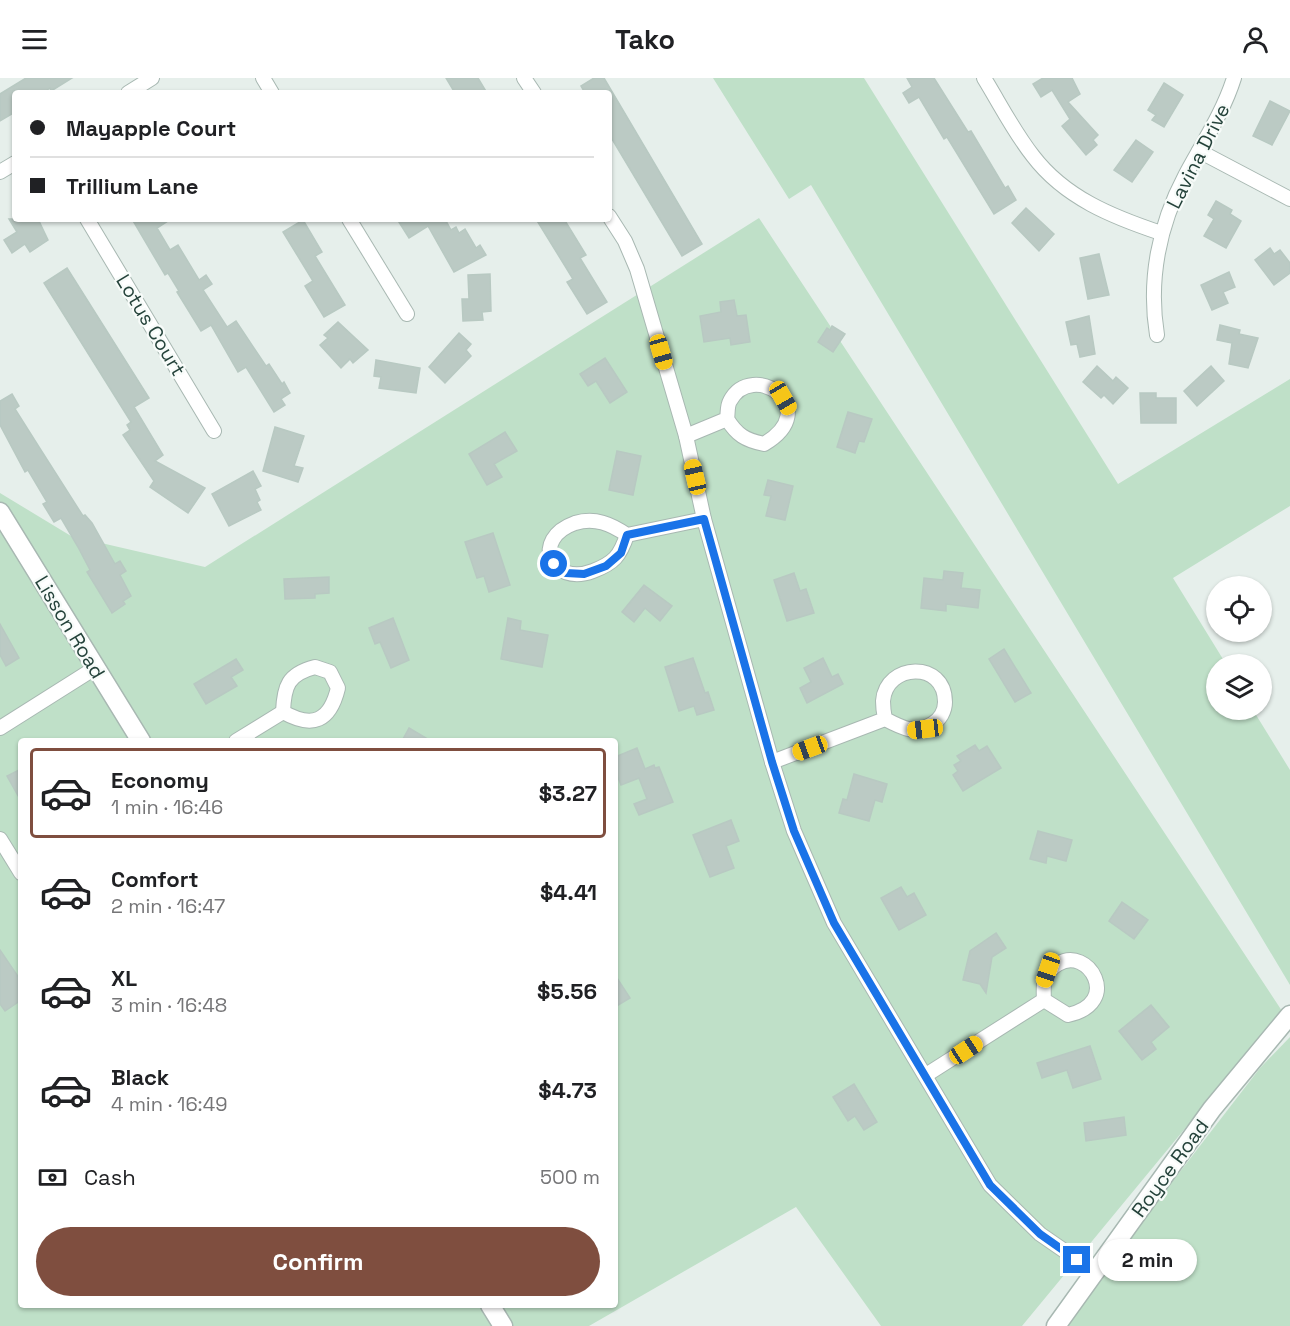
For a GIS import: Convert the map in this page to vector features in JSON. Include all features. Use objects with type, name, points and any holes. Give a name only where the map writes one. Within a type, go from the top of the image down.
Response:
[{"type":"street","points":[[133,90],[152,78]]},
{"type":"street","points":[[984,78],[1034,157],[1065,188],[1103,211],[1161,233]]},
{"type":"street","name":"Lavina Drive","points":[[1157,335],[1153,296],[1161,233],[1176,194],[1227,98],[1234,78]]},
{"type":"street","points":[[1199,151],[1290,199]]},
{"type":"street","points":[[612,221],[625,241],[637,269],[686,436],[704,519],[772,762],[794,831],[834,923],[990,1185],[1040,1234],[1095,1272]]},
{"type":"street","name":"Lotus Court","points":[[89,222],[214,431]]},
{"type":"street","points":[[351,222],[406,314]]},
{"type":"street","points":[[756,385],[769,385],[783,398],[789,409],[787,422],[779,435],[764,444],[748,441],[736,433],[727,419],[730,401],[742,389],[756,385]]},
{"type":"street","points":[[686,436],[727,419]]},
{"type":"street","name":"Lisson Road","points":[[0,512],[139,738]]},
{"type":"street","points":[[627,535],[621,553],[606,566],[584,574],[566,573],[554,564],[549,550],[561,528],[586,520],[612,524],[627,535],[704,519]]},
{"type":"street","points":[[315,667],[330,672],[338,688],[335,703],[328,715],[313,720],[297,720],[283,712],[283,694],[288,683],[299,671],[315,667]]},
{"type":"street","points":[[0,728],[95,668]]},
{"type":"street","points":[[772,762],[885,719],[909,731],[925,729],[938,721],[945,707],[942,684],[932,675],[917,670],[900,675],[888,686],[883,700],[885,719]]},
{"type":"street","points":[[241,738],[283,712]]},
{"type":"street","points":[[0,839],[18,868]]},
{"type":"street","points":[[1063,961],[1074,961],[1087,965],[1098,985],[1092,1005],[1080,1012],[1068,1015],[1044,1000],[1043,984],[1048,970],[1063,961]]},
{"type":"street","points":[[926,1075],[1044,1000]]},
{"type":"street","name":"Royce Road","points":[[1056,1326],[1212,1109],[1290,1015]]},
{"type":"street","points":[[492,1308],[503,1326]]},
{"type":"green space","points":[[713,78],[864,78],[1118,484],[1290,379],[1290,506],[1173,578],[1206,632],[1206,642],[1212,642],[1220,654],[1206,654],[1206,720],[1259,720],[1290,770],[1290,985],[811,185],[789,199]]},
{"type":"green space","points":[[759,218],[1282,1011],[1022,1326],[881,1326],[796,1207],[589,1326],[0,1326],[0,493],[71,536],[205,567]]},
{"type":"green space","points":[[1290,1037],[1290,1326],[1061,1326],[1260,1068]]},
{"type":"building","points":[[26,78],[72,78],[53,90],[50,88],[47,90],[12,90],[12,114],[0,121],[0,94]]},
{"type":"building","points":[[446,78],[478,78],[485,90],[453,90]]},
{"type":"building","points":[[594,78],[604,78],[611,90],[583,90],[581,86]]},
{"type":"building","points":[[907,78],[934,78],[968,132],[971,131],[1005,188],[1008,186],[1016,200],[994,214],[947,137],[944,139],[919,97],[909,103],[903,93],[912,87]]},
{"type":"building","points":[[1043,78],[1072,78],[1080,94],[1068,102],[1098,135],[1093,140],[1097,145],[1086,155],[1062,126],[1070,119],[1052,90],[1041,97],[1033,84]]},
{"type":"building","points":[[1164,83],[1183,95],[1164,127],[1152,120],[1156,115],[1148,110]]},
{"type":"building","points":[[612,92],[702,244],[682,256],[612,139]]},
{"type":"building","points":[[1270,101],[1290,111],[1272,145],[1253,136]]},
{"type":"building","points":[[1136,140],[1153,152],[1132,182],[1114,170]]},
{"type":"building","points":[[1216,201],[1232,210],[1230,214],[1241,221],[1226,248],[1204,236],[1214,219],[1208,215]]},
{"type":"building","points":[[1026,208],[1054,234],[1039,251],[1012,223]]},
{"type":"building","points":[[9,219],[12,219],[12,222],[39,222],[48,240],[30,252],[25,244],[12,253],[4,240],[17,232]]},
{"type":"building","points":[[134,222],[166,222],[157,228],[170,250],[178,245],[199,280],[206,275],[212,284],[203,290],[227,327],[236,321],[266,366],[269,364],[282,384],[284,382],[290,393],[281,399],[285,405],[274,412],[246,367],[238,372],[211,325],[201,331],[168,273],[165,275]]},
{"type":"building","points":[[300,222],[304,222],[322,252],[315,256],[345,305],[324,317],[305,286],[313,281],[283,232]]},
{"type":"building","points":[[399,222],[447,222],[451,230],[456,227],[459,233],[465,229],[476,248],[480,245],[486,255],[454,272],[428,226],[409,238]]},
{"type":"building","points":[[538,222],[566,222],[586,255],[580,258],[607,302],[587,314],[567,282],[573,279]]},
{"type":"building","points":[[1270,248],[1274,254],[1280,250],[1290,263],[1290,273],[1274,285],[1255,260]]},
{"type":"building","points":[[1099,254],[1109,295],[1088,299],[1080,258]]},
{"type":"building","points":[[67,268],[149,398],[134,407],[163,455],[155,461],[205,488],[188,513],[150,487],[154,481],[123,435],[130,430],[127,425],[131,422],[44,283]]},
{"type":"building","points":[[1229,272],[1235,287],[1223,292],[1228,303],[1212,310],[1201,285]]},
{"type":"building","points":[[490,274],[491,311],[482,312],[483,320],[463,321],[462,299],[469,299],[468,275]]},
{"type":"building","points":[[734,300],[737,316],[746,315],[750,342],[731,345],[730,338],[704,342],[700,316],[721,312],[720,302]]},
{"type":"building","points":[[1089,316],[1095,354],[1080,357],[1077,344],[1071,345],[1066,322]]},
{"type":"building","points":[[338,322],[368,350],[353,363],[350,359],[341,368],[320,345],[328,338],[324,335]]},
{"type":"building","points":[[1220,325],[1240,330],[1239,334],[1258,338],[1248,368],[1229,364],[1232,343],[1217,340]]},
{"type":"building","points":[[832,326],[845,334],[833,352],[818,342],[827,328],[830,330]]},
{"type":"building","points":[[459,333],[471,344],[466,350],[471,356],[445,383],[429,367]]},
{"type":"building","points":[[605,358],[627,392],[610,403],[596,381],[588,386],[580,374]]},
{"type":"building","points":[[376,360],[420,368],[416,393],[379,388],[381,377],[374,376]]},
{"type":"building","points":[[1097,366],[1113,381],[1116,377],[1128,388],[1113,404],[1104,395],[1101,398],[1083,382]]},
{"type":"building","points":[[1211,366],[1224,381],[1197,406],[1184,391]]},
{"type":"building","points":[[1140,393],[1156,393],[1156,398],[1176,398],[1176,423],[1141,423]]},
{"type":"building","points":[[12,394],[19,406],[15,409],[83,516],[85,515],[92,523],[115,564],[120,561],[126,571],[120,575],[131,596],[123,601],[125,604],[112,613],[87,572],[90,570],[61,518],[54,522],[43,504],[47,502],[28,470],[25,472],[0,425],[0,401]]},
{"type":"building","points":[[848,412],[872,419],[864,442],[859,441],[855,453],[837,447]]},
{"type":"building","points":[[275,427],[304,436],[294,466],[303,468],[298,482],[263,471]]},
{"type":"building","points":[[505,432],[517,451],[494,464],[502,477],[487,485],[469,454]]},
{"type":"building","points":[[617,451],[641,456],[633,495],[609,490]]},
{"type":"building","points":[[253,471],[261,486],[255,489],[261,510],[229,526],[212,494]]},
{"type":"building","points":[[768,480],[793,486],[785,520],[766,516],[771,496],[764,495]]},
{"type":"building","points":[[493,533],[510,585],[489,592],[484,576],[477,578],[465,542]]},
{"type":"building","points":[[944,571],[963,573],[961,588],[980,590],[978,608],[946,604],[946,611],[921,608],[924,578],[943,580]]},
{"type":"building","points":[[794,573],[800,591],[806,589],[814,613],[787,621],[774,580]]},
{"type":"building","points":[[329,577],[329,593],[315,594],[315,598],[285,599],[284,579]]},
{"type":"building","points":[[644,585],[672,606],[660,621],[645,608],[634,622],[622,612]]},
{"type":"building","points":[[393,618],[409,660],[391,668],[380,642],[375,644],[369,628]]},
{"type":"building","points":[[508,618],[521,621],[520,630],[548,635],[542,667],[501,659]]},
{"type":"building","points":[[0,624],[19,658],[6,666],[0,655]]},
{"type":"building","points":[[1004,649],[1031,693],[1015,702],[989,659]]},
{"type":"building","points":[[693,658],[705,693],[708,692],[714,710],[697,715],[694,706],[679,711],[665,667]]},
{"type":"building","points":[[823,658],[832,677],[838,674],[843,684],[807,703],[800,688],[811,682],[804,668]]},
{"type":"building","points":[[236,659],[243,670],[231,677],[237,686],[206,704],[194,684]]},
{"type":"building","points":[[409,728],[426,738],[404,738]]},
{"type":"building","points":[[975,745],[979,751],[987,746],[1001,768],[963,791],[953,775],[958,771],[954,765],[961,761],[957,756]]},
{"type":"building","points":[[637,748],[645,769],[654,765],[655,768],[659,767],[673,802],[639,815],[634,804],[647,799],[639,778],[621,785],[618,777],[618,756]]},
{"type":"building","points":[[18,770],[18,796],[7,776]]},
{"type":"building","points":[[854,774],[887,784],[882,802],[875,800],[869,821],[839,813],[843,799],[847,800]]},
{"type":"building","points":[[731,820],[739,841],[726,846],[734,868],[710,877],[693,835]]},
{"type":"building","points":[[1038,831],[1072,840],[1066,861],[1047,856],[1046,863],[1030,859]]},
{"type":"building","points":[[901,887],[907,897],[914,893],[926,915],[899,930],[881,898]]},
{"type":"building","points":[[1122,902],[1148,920],[1134,939],[1109,921]]},
{"type":"building","points":[[996,933],[1006,948],[992,957],[986,993],[980,984],[963,980],[970,951]]},
{"type":"building","points":[[0,950],[18,977],[18,1002],[5,1011],[0,1004]]},
{"type":"building","points":[[618,980],[630,998],[618,1005]]},
{"type":"building","points":[[1151,1005],[1169,1027],[1151,1042],[1156,1049],[1142,1060],[1119,1031]]},
{"type":"building","points":[[1090,1046],[1101,1079],[1073,1088],[1067,1070],[1042,1078],[1037,1063]]},
{"type":"building","points":[[854,1084],[877,1122],[864,1130],[855,1116],[848,1121],[833,1097]]},
{"type":"building","points":[[1124,1117],[1126,1135],[1086,1141],[1084,1123]]},
{"type":"route","points":[[554,564],[566,573],[584,574],[606,566],[621,553],[627,535],[704,519],[772,762],[794,831],[834,923],[990,1185],[1040,1234],[1077,1260]]}]
